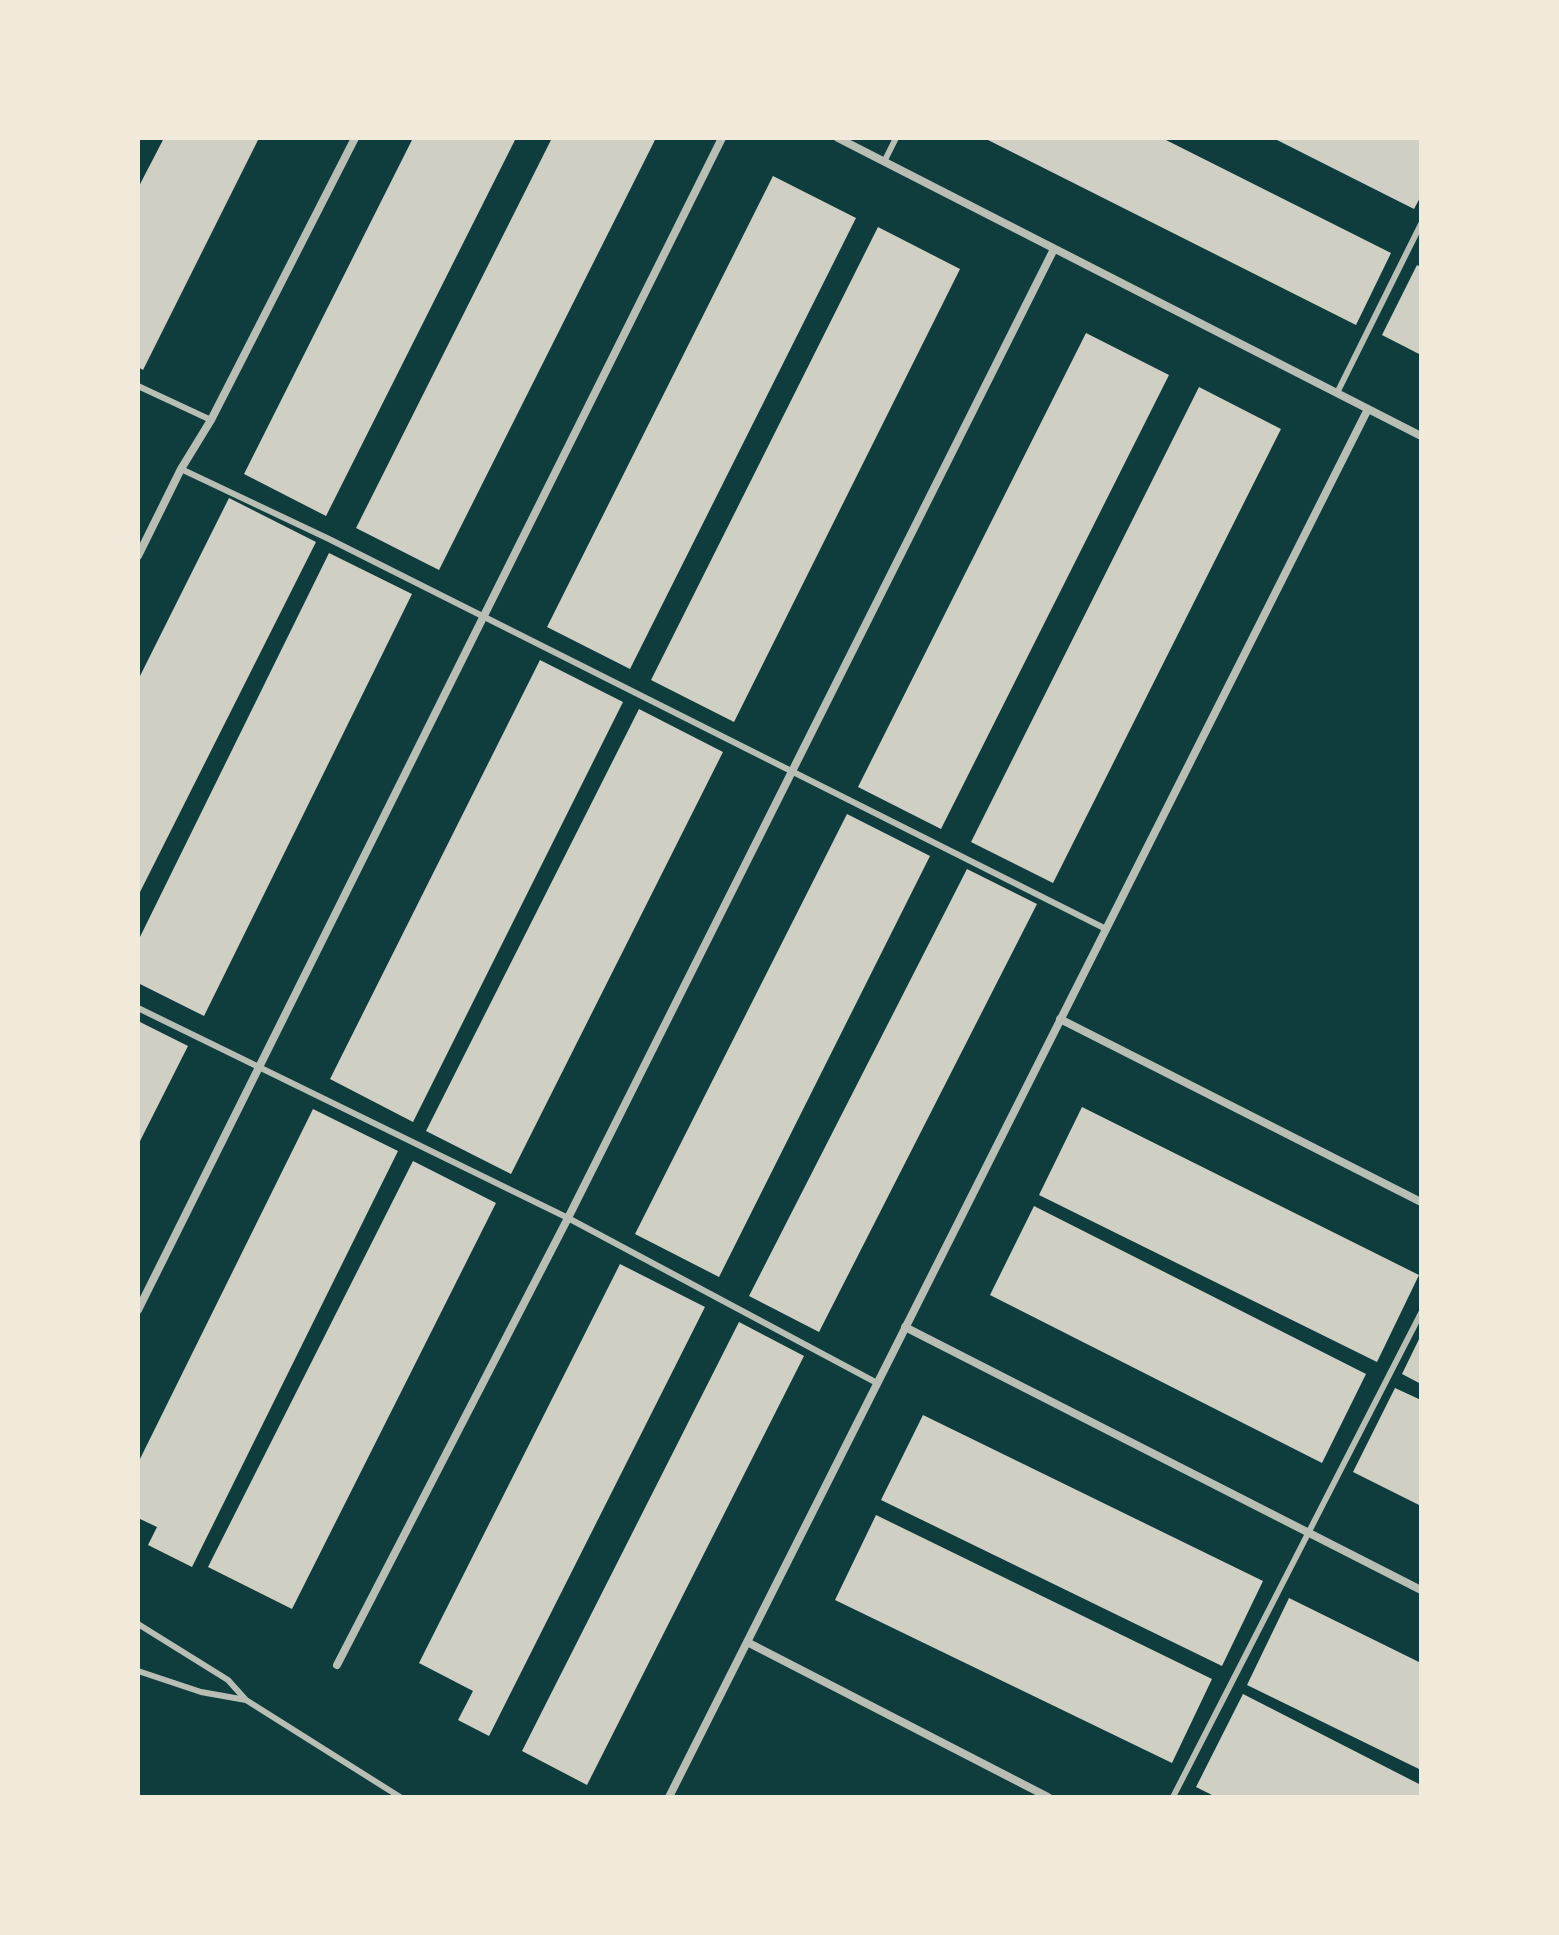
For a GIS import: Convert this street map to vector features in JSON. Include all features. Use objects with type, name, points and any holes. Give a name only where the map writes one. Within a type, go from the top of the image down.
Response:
[{"type":"street","points":[[138,556],[355,138]]},
{"type":"street","points":[[138,1310],[722,138]]},
{"type":"street","points":[[838,138],[1421,436]]},
{"type":"street","points":[[337,1665],[568,1218],[1054,249]]},
{"type":"street","points":[[669,1797],[1368,409]]},
{"type":"street","points":[[1060,1019],[1421,1202]]},
{"type":"street","points":[[905,1327],[1421,1590]]},
{"type":"street","points":[[747,1642],[1048,1797]]},
{"type":"lane","points":[[884,162],[896,138]]},
{"type":"lane","points":[[1337,393],[1421,224]]},
{"type":"lane","points":[[138,386],[211,420]]},
{"type":"lane","points":[[181,469],[329,539],[1106,929]]},
{"type":"lane","points":[[138,1008],[568,1218],[877,1383]]},
{"type":"lane","points":[[1173,1797],[1421,1313]]},
{"type":"lane","points":[[138,1624],[228,1680],[246,1700],[400,1797]]},
{"type":"lane","points":[[138,1671],[201,1692],[246,1700]]},
{"type":"building","points":[[164,138],[259,138],[143,370],[138,367],[138,188]]},
{"type":"building","points":[[413,138],[516,138],[326,516],[244,474]]},
{"type":"building","points":[[552,138],[656,138],[439,570],[356,528]]},
{"type":"building","points":[[984,138],[1162,138],[1391,253],[1356,325]]},
{"type":"building","points":[[1273,138],[1421,138],[1421,196],[1414,209]]},
{"type":"building","points":[[773,176],[856,218],[630,669],[547,627]]},
{"type":"building","points":[[878,227],[960,269],[734,722],[651,680]]},
{"type":"building","points":[[1417,265],[1421,267],[1421,355],[1382,335]]},
{"type":"building","points":[[1086,333],[1169,375],[941,829],[858,787]]},
{"type":"building","points":[[1199,387],[1281,429],[1053,883],[971,842]]},
{"type":"building","points":[[229,498],[316,542],[138,896],[138,680]]},
{"type":"building","points":[[329,553],[412,594],[204,1016],[138,983],[138,941]]},
{"type":"building","points":[[540,660],[623,702],[413,1122],[330,1079]]},
{"type":"building","points":[[639,709],[723,752],[511,1174],[426,1131]]},
{"type":"building","points":[[847,814],[930,856],[719,1277],[635,1234]]},
{"type":"building","points":[[967,869],[1037,904],[819,1332],[749,1296]]},
{"type":"building","points":[[138,1021],[188,1046],[138,1145]]},
{"type":"building","points":[[1082,1107],[1419,1275],[1377,1362],[1039,1195]]},
{"type":"building","points":[[313,1109],[398,1151],[192,1567],[148,1545],[157,1527],[138,1518],[138,1463]]},
{"type":"building","points":[[413,1161],[496,1203],[292,1609],[208,1567]]},
{"type":"building","points":[[1034,1206],[1366,1374],[1322,1463],[990,1295]]},
{"type":"building","points":[[620,1264],[705,1307],[489,1736],[458,1720],[473,1691],[419,1663]]},
{"type":"building","points":[[739,1322],[804,1356],[587,1785],[522,1751]]},
{"type":"building","points":[[1421,1335],[1421,1384],[1402,1374]]},
{"type":"building","points":[[1395,1388],[1421,1400],[1421,1506],[1353,1472]]},
{"type":"building","points":[[923,1415],[1263,1581],[1222,1666],[881,1500]]},
{"type":"building","points":[[876,1515],[1212,1679],[1172,1763],[835,1600]]},
{"type":"building","points":[[1289,1598],[1421,1663],[1421,1770],[1247,1685]]},
{"type":"building","points":[[1243,1694],[1421,1785],[1421,1797],[1216,1797],[1196,1787]]}]
